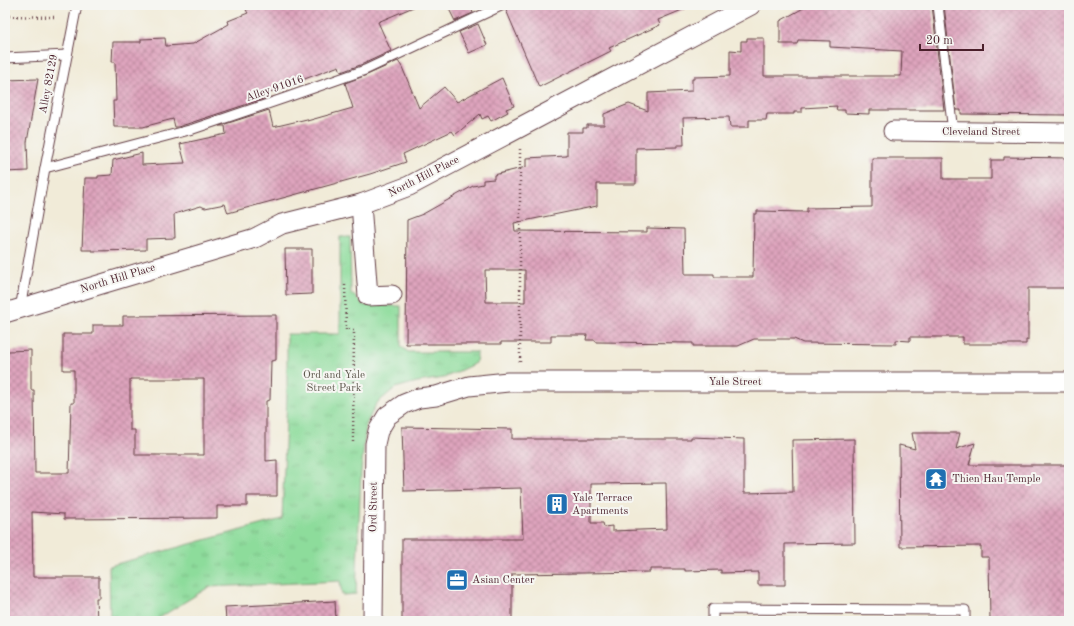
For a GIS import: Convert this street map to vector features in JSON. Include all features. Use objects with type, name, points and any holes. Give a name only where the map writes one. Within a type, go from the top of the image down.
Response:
[{"type":"street","name":"North Hill Place","points":[[12,311],[255,238],[282,224],[361,204],[409,186],[751,5]]},
{"type":"street","name":"Cleveland Street","points":[[893,132],[1069,133]]},
{"type":"street","points":[[361,204],[368,296],[392,295]]},
{"type":"street","name":"Yale Street","points":[[404,404],[419,398],[436,396],[469,386],[520,382],[1069,382]]},
{"type":"street","name":"Ord Street","points":[[373,621],[375,444],[378,431],[387,416],[404,404]]},
{"type":"lane","name":"Alley 82129","points":[[12,311],[45,168],[77,5]]},
{"type":"lane","name":"Alley 91016","points":[[45,168],[193,129],[365,70],[503,5]]},
{"type":"lane","points":[[938,5],[953,132]]},
{"type":"lane","points":[[5,58],[67,55]]},
{"type":"lane","points":[[712,621],[713,609],[721,609],[965,610],[965,621]]},
{"type":"path","points":[[5,16],[55,18]]},
{"type":"path","points":[[520,126],[520,382]]},
{"type":"path","points":[[346,311],[346,330],[354,330]]},
{"type":"green space","name":"Ord and Yale Street Park","points":[[340,237],[350,237],[351,293],[364,305],[401,306],[401,346],[408,352],[477,352],[476,363],[444,378],[417,382],[395,388],[376,404],[366,425],[361,472],[356,594],[342,595],[340,581],[209,587],[154,621],[110,621],[109,566],[282,519],[287,394],[287,334],[340,334]]},
{"type":"building","points":[[260,5],[418,5],[378,22],[391,51],[363,64],[341,72],[339,66],[265,94],[266,98],[178,127],[175,127],[173,119],[143,127],[114,127],[113,101],[116,101],[115,62],[112,62],[113,42],[141,42],[141,39],[165,38],[166,46],[193,44],[229,24],[228,21],[248,13],[246,10]]},
{"type":"building","points":[[447,5],[470,5],[473,13],[455,21]]},
{"type":"building","points":[[509,5],[694,5],[658,20],[660,25],[609,48],[611,51],[539,87],[506,10]]},
{"type":"building","points":[[809,5],[932,5],[944,110],[869,110],[869,114],[845,113],[845,110],[836,110],[837,106],[802,108],[802,112],[794,112],[794,114],[767,114],[766,120],[749,120],[749,127],[730,127],[729,117],[683,118],[684,145],[677,145],[677,147],[636,148],[636,184],[597,184],[597,206],[514,223],[515,231],[647,232],[647,228],[684,229],[685,274],[714,274],[714,277],[753,277],[754,214],[757,214],[757,211],[807,212],[807,208],[872,207],[872,158],[943,158],[943,179],[991,179],[991,160],[1004,160],[1004,157],[1069,158],[1069,288],[1028,288],[1028,340],[1026,340],[1026,344],[963,344],[963,337],[910,337],[910,341],[896,340],[896,344],[803,343],[794,339],[754,339],[738,346],[693,346],[693,343],[596,342],[595,340],[586,340],[587,335],[551,335],[551,342],[501,342],[501,344],[406,344],[407,220],[423,214],[473,186],[483,184],[483,180],[494,179],[494,175],[526,167],[526,158],[567,156],[567,132],[583,132],[583,128],[587,128],[587,125],[604,125],[604,114],[629,104],[648,111],[648,93],[692,91],[692,79],[694,79],[694,77],[730,76],[730,50],[741,51],[741,41],[747,41],[747,38],[764,38],[764,76],[901,76],[902,51],[830,47],[830,41],[798,40],[797,44],[780,44],[780,21]],"holes":[[[485,270],[525,270],[525,302],[486,302]]]},
{"type":"building","points":[[944,5],[1069,5],[1069,115],[961,114],[961,110],[956,110]]},
{"type":"building","points":[[478,24],[487,45],[469,53],[459,32]]},
{"type":"building","points":[[398,61],[402,67],[419,108],[444,87],[457,102],[502,78],[514,106],[506,109],[508,112],[491,121],[488,116],[482,119],[480,114],[455,135],[452,131],[403,154],[406,162],[370,174],[228,213],[225,204],[205,208],[201,206],[174,214],[175,238],[146,239],[146,250],[82,250],[85,178],[98,178],[98,176],[112,175],[113,160],[142,153],[142,165],[185,163],[180,144],[226,134],[225,126],[219,126],[269,110],[273,127],[307,119],[307,121],[353,108],[345,83]]},
{"type":"building","points":[[38,79],[27,142],[28,171],[5,172],[5,80]]},
{"type":"building","points":[[285,249],[312,249],[312,294],[286,295]]},
{"type":"building","points":[[276,315],[276,360],[271,361],[270,400],[266,401],[266,461],[277,460],[277,496],[247,496],[247,506],[217,506],[217,518],[64,519],[64,514],[32,512],[33,577],[99,577],[99,598],[96,598],[97,621],[5,621],[5,353],[9,351],[31,350],[31,390],[34,390],[35,473],[69,473],[71,403],[74,403],[74,370],[63,370],[63,334],[93,334],[93,325],[123,325],[123,316]],"holes":[[[130,379],[204,379],[204,455],[135,455],[135,430],[130,430]]]},
{"type":"building","points":[[402,427],[512,429],[512,439],[691,439],[691,437],[744,439],[744,493],[793,492],[792,440],[854,439],[855,543],[785,544],[785,585],[758,585],[758,572],[721,573],[721,570],[685,571],[685,569],[650,569],[650,572],[512,574],[512,621],[402,621],[402,539],[523,539],[521,488],[404,491]],"holes":[[[666,483],[667,529],[612,531],[612,526],[604,527],[603,523],[591,523],[591,484]]]},
{"type":"building","points":[[912,433],[960,433],[956,449],[975,443],[969,465],[1069,465],[1069,621],[1042,621],[1041,619],[990,621],[989,557],[981,557],[981,546],[900,547],[899,445],[915,449]]},
{"type":"building","points":[[335,601],[336,621],[226,621],[225,607]]},
{"type":"place","name":"Thien Hau Temple","points":[[936,479]]},
{"type":"place","name":"Yale Terrace Apartments","points":[[557,504]]},
{"type":"place","name":"Asian Center","points":[[457,580]]}]
